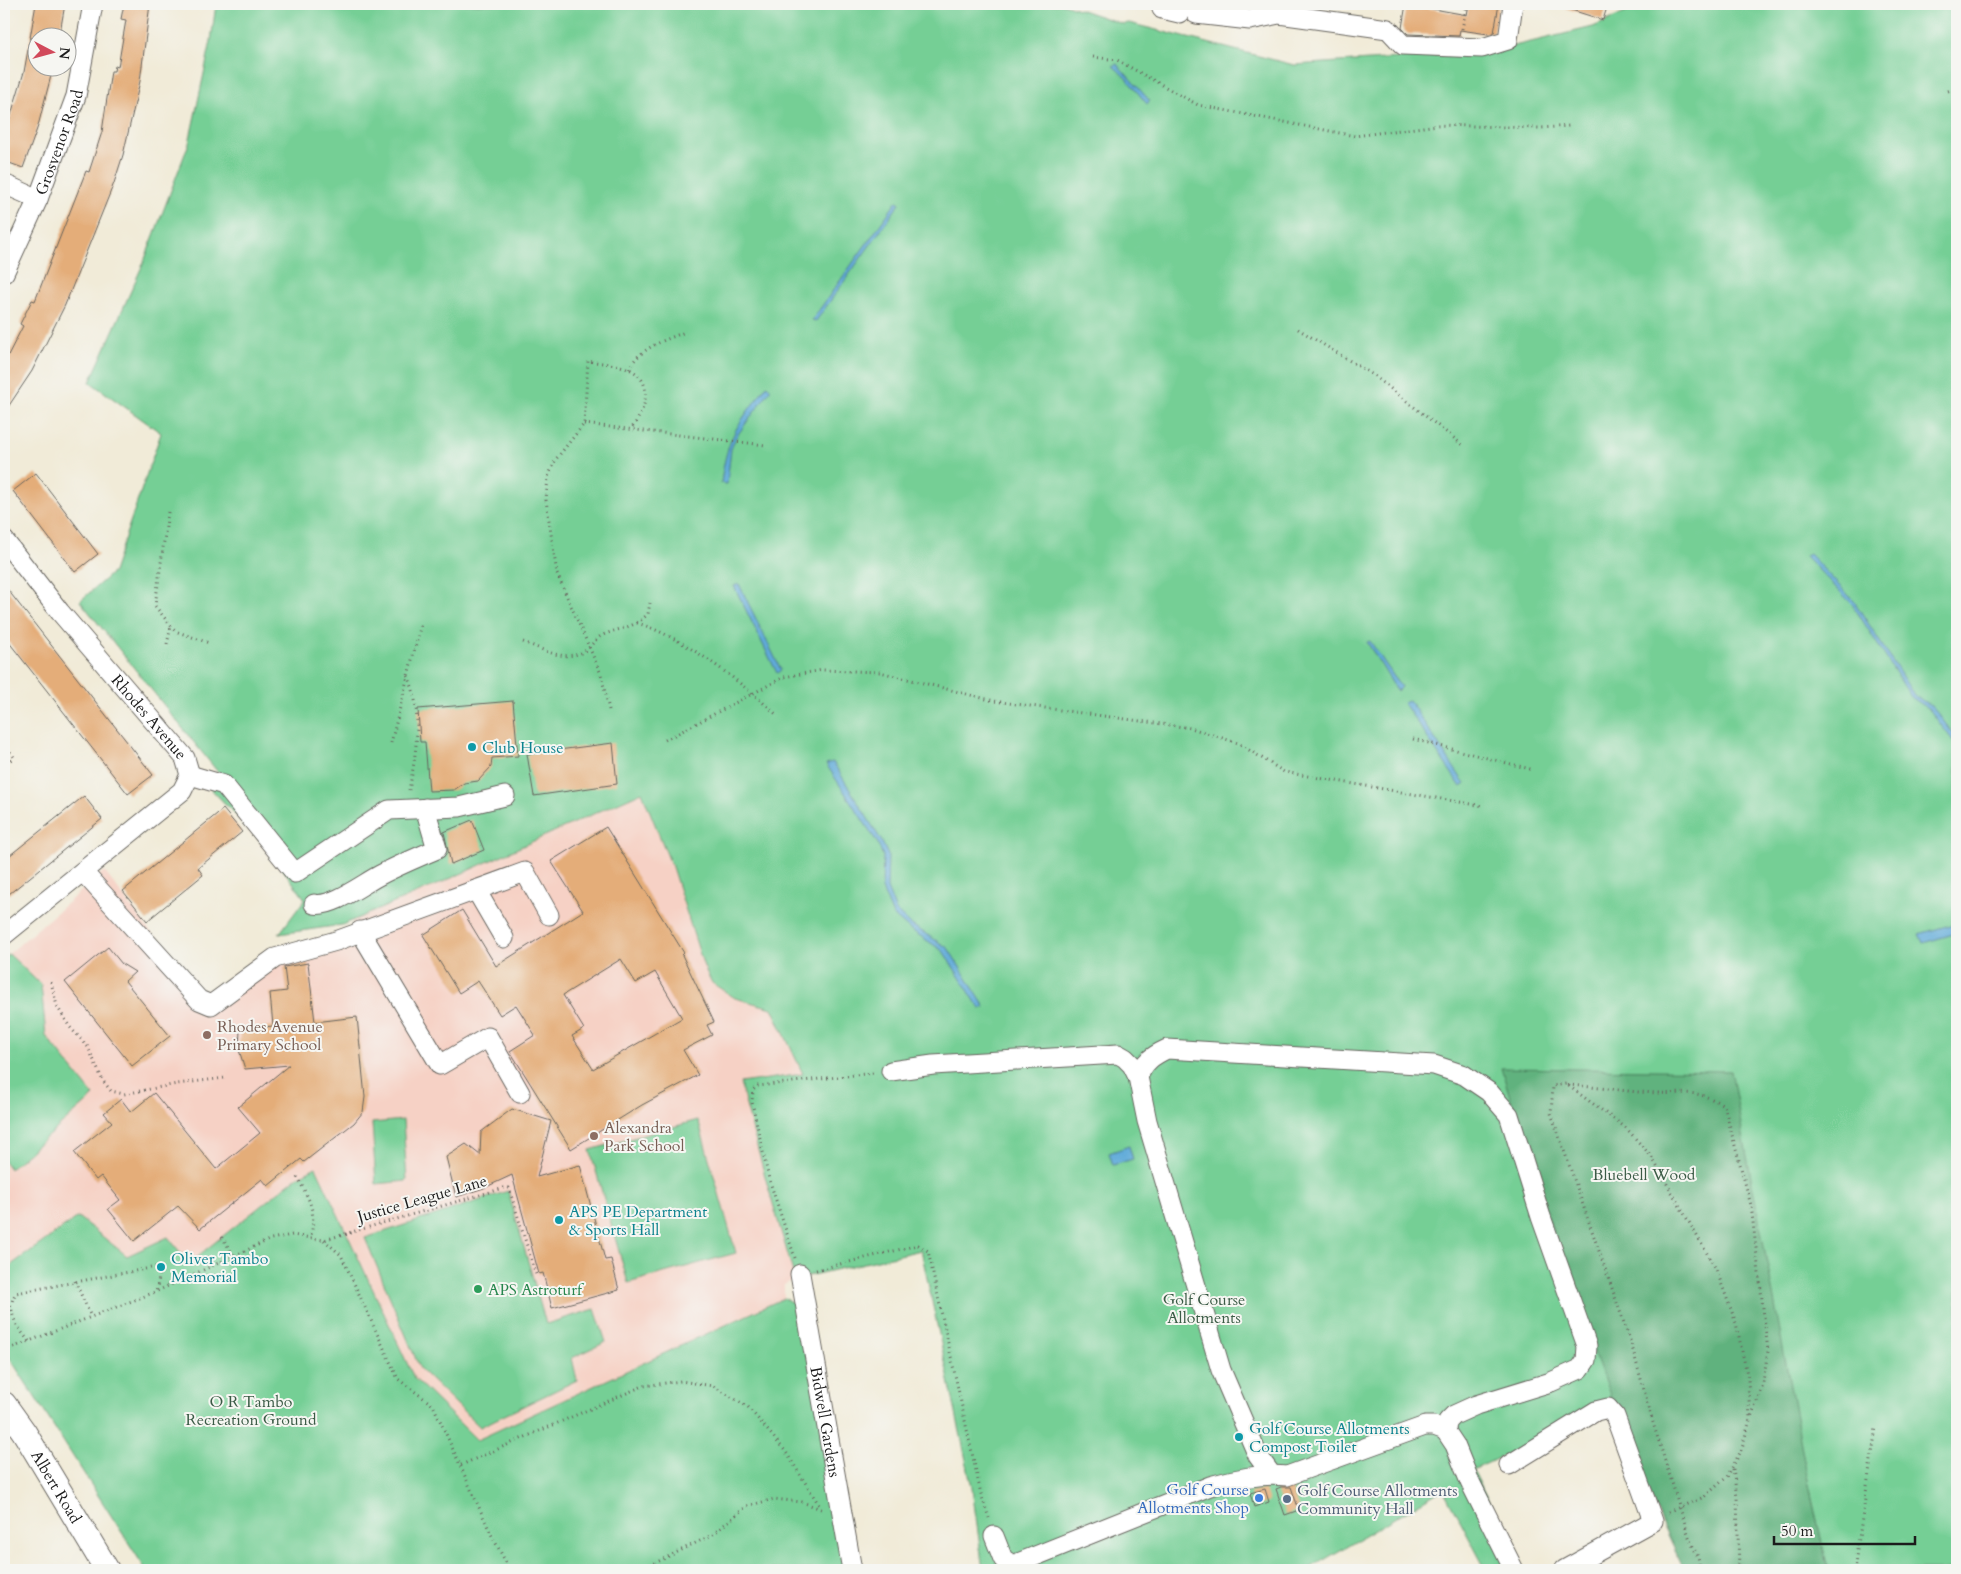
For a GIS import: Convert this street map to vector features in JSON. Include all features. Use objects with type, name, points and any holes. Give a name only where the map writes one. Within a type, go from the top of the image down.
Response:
[{"type":"main road","name":"Albert Road","points":[[4,1404],[24,1432],[107,1570]]},
{"type":"street","name":"Grosvenor Road","points":[[4,274],[38,199],[76,96],[93,4]]},
{"type":"street","points":[[1162,9],[1179,13],[1181,4]]},
{"type":"street","points":[[1198,4],[1196,14],[1250,20],[1279,14],[1388,29],[1403,45],[1482,48],[1508,40],[1513,4]]},
{"type":"street","points":[[4,184],[38,199]]},
{"type":"street","name":"Rhodes Avenue","points":[[4,540],[60,612],[185,758],[190,775],[182,791],[4,935]]},
{"type":"street","points":[[190,775],[224,786],[295,873],[389,810],[459,807],[505,796]]},
{"type":"street","points":[[314,904],[320,905],[349,893],[437,848],[426,808]]},
{"type":"street","points":[[83,872],[199,1000],[210,1005],[275,958],[336,941],[525,872],[549,915]]},
{"type":"street","points":[[476,890],[504,938]]},
{"type":"street","points":[[360,931],[440,1065],[488,1037],[520,1093]]},
{"type":"street","points":[[994,1536],[1003,1559],[1013,1565],[1210,1486],[1240,1478],[1271,1474],[1288,1476],[1424,1426],[1434,1426],[1450,1422],[1476,1405],[1551,1382],[1580,1369],[1586,1360],[1587,1346],[1541,1217],[1509,1115],[1492,1093],[1464,1075],[1434,1065],[1167,1049],[1143,1064],[1138,1077]]},
{"type":"street","points":[[891,1070],[933,1065],[1118,1054],[1134,1067],[1221,1370],[1258,1456],[1271,1474]]},
{"type":"street","name":"Bidwell Gardens","points":[[800,1274],[852,1570]]},
{"type":"street","points":[[1509,1465],[1596,1411],[1608,1408],[1615,1416],[1653,1521],[1564,1570]]},
{"type":"street","points":[[1450,1422],[1455,1445],[1470,1482],[1514,1570]]},
{"type":"path","points":[[1435,9],[1436,4]]},
{"type":"path","points":[[1462,30],[1467,4]]},
{"type":"path","points":[[1093,57],[1117,60],[1198,106],[1355,136],[1438,125],[1541,128],[1570,126]]},
{"type":"path","points":[[1948,91],[1957,88]]},
{"type":"path","points":[[1298,329],[1372,375],[1464,446]]},
{"type":"path","points":[[629,369],[633,362],[657,343],[685,332]]},
{"type":"path","points":[[609,710],[601,674],[557,574],[546,500],[548,477],[556,459],[584,424],[588,360],[629,369],[641,378],[646,399],[645,407],[640,418],[631,428]]},
{"type":"path","points":[[584,424],[766,445]]},
{"type":"path","points":[[168,512],[155,606],[175,631],[209,643]]},
{"type":"path","points":[[523,642],[567,657],[583,652],[602,635],[628,629],[648,614],[650,603]]},
{"type":"path","points":[[637,623],[656,629],[679,642],[754,693],[777,715]]},
{"type":"path","points":[[391,744],[421,624]]},
{"type":"path","points":[[167,644],[171,626]]},
{"type":"path","points":[[665,740],[784,677],[823,670],[880,672],[994,701],[1191,728],[1238,743],[1284,772],[1483,806]]},
{"type":"path","points":[[404,809],[417,753],[414,689],[408,676]]},
{"type":"path","points":[[1413,739],[1534,770]]},
{"type":"path","points":[[4,744],[14,757],[4,766]]},
{"type":"path","points":[[51,982],[57,1006],[69,1026],[88,1047],[102,1081],[111,1091],[124,1094],[177,1084],[225,1078]]},
{"type":"path","points":[[891,1070],[758,1086],[753,1090],[752,1102],[769,1179],[800,1274],[918,1245],[923,1246],[928,1251],[981,1494],[994,1536]]},
{"type":"path","points":[[1566,1084],[1626,1128],[1651,1156],[1712,1260],[1736,1322],[1748,1379],[1750,1420]]},
{"type":"path","points":[[1680,1507],[1704,1497],[1727,1477],[1741,1451],[1762,1388],[1768,1351],[1751,1205],[1724,1105],[1704,1094],[1683,1092],[1659,1094],[1566,1084],[1553,1086],[1552,1113],[1631,1343],[1654,1426],[1690,1540],[1698,1557],[1700,1570]]},
{"type":"path","points":[[297,1177],[313,1206],[314,1222],[311,1236]]},
{"type":"path","name":"Justice League Lane","points":[[336,1236],[509,1188],[537,1278]]},
{"type":"path","points":[[324,1240],[336,1236],[349,1235],[358,1229]]},
{"type":"path","points":[[4,1351],[155,1292],[271,1239],[292,1235],[311,1236],[324,1240],[341,1256],[398,1379],[434,1405],[491,1534],[510,1570]]},
{"type":"path","points":[[222,1237],[234,1256]]},
{"type":"path","points":[[29,1341],[21,1332],[12,1314],[11,1300],[16,1293],[156,1266],[160,1273],[155,1292]]},
{"type":"path","points":[[75,1281],[91,1317]]},
{"type":"path","points":[[461,1464],[643,1386],[681,1381],[713,1386],[748,1407],[786,1452],[825,1515]]},
{"type":"path","points":[[1854,1570],[1876,1428]]},
{"type":"path","points":[[1733,1466],[1737,1498],[1739,1570]]},
{"type":"path","points":[[641,1570],[712,1535],[747,1506],[774,1499],[802,1502],[822,1509]]},
{"type":"shaded area","name":"Alexandra Park School","points":[[642,791],[672,867],[704,967],[712,983],[735,998],[772,1008],[803,1075],[740,1083],[795,1279],[784,1285],[784,1298],[477,1440],[414,1378],[316,1167],[297,1177],[189,1263],[168,1237],[127,1256],[78,1217],[4,1270],[4,958],[104,871],[185,977],[204,993],[213,993],[268,953],[359,936],[352,921]]},
{"type":"green space","name":"Golf Course Allotments","points":[[216,4],[1064,4],[1123,24],[1129,23],[1294,65],[1489,52],[1593,27],[1645,4],[1957,4],[1957,1570],[1828,1570],[1807,1476],[1553,1234],[1612,1398],[1543,1437],[1473,1470],[1523,1570],[1486,1570],[1443,1489],[1307,1570],[983,1570],[972,1488],[921,1250],[795,1279],[740,1083],[803,1074],[772,1008],[735,998],[712,983],[704,967],[672,867],[642,792],[434,886],[342,925],[279,934],[305,899],[264,844],[211,789],[221,776],[80,601],[113,572],[161,433],[90,382],[143,264],[189,143],[211,41]]},
{"type":"green space","points":[[9,954],[41,985],[46,1036],[94,1096],[10,1169],[4,1161],[4,958]]},
{"type":"green space","name":"Bluebell Wood","points":[[1501,1068],[1731,1071],[1807,1476],[1828,1570],[1684,1570],[1656,1509],[1606,1385],[1562,1259]]},
{"type":"green space","points":[[403,1120],[407,1181],[376,1184],[372,1123]]},
{"type":"green space","points":[[698,1120],[736,1253],[628,1283],[590,1150]]},
{"type":"green space","name":"O R Tambo Recreation Ground","points":[[316,1167],[414,1378],[477,1440],[784,1298],[791,1302],[805,1298],[852,1570],[146,1570],[4,1349],[4,1270],[78,1217],[127,1256],[168,1237],[189,1263],[297,1177]]},
{"type":"green space","points":[[508,1191],[546,1324],[595,1309],[606,1342],[572,1358],[577,1380],[480,1427],[420,1369],[365,1238]]},
{"type":"water","points":[[1117,64],[1150,101],[1147,104],[1127,79],[1113,66]]},
{"type":"water","points":[[897,201],[900,203],[816,321],[812,320]]},
{"type":"water","points":[[767,385],[771,389],[736,437],[731,449],[727,484],[721,483],[727,453],[736,430]]},
{"type":"water","points":[[1809,554],[1854,601],[1914,695],[1931,706],[1939,715],[1957,739],[1957,746],[1929,709],[1911,697],[1852,604],[1805,556]]},
{"type":"water","points":[[739,584],[781,670],[777,673],[734,586]]},
{"type":"water","points":[[1370,641],[1401,687],[1397,691],[1367,642]]},
{"type":"water","points":[[1409,700],[1465,784],[1461,787],[1403,702]]},
{"type":"water","points":[[833,762],[881,840],[888,855],[887,888],[896,911],[910,924],[948,948],[985,1007],[980,1009],[943,951],[908,928],[893,915],[882,889],[883,856],[877,842],[826,764]]},
{"type":"water","points":[[1957,923],[1957,933],[1923,943],[1919,934]]},
{"type":"water","points":[[1129,1146],[1133,1159],[1113,1165],[1109,1153]]},
{"type":"building","points":[[36,4],[65,4],[61,28],[32,28]]},
{"type":"building","points":[[124,4],[150,4],[140,81],[123,155],[114,183],[65,305],[32,371],[4,413],[4,363],[23,326],[20,324],[32,300],[35,301],[86,171],[89,172],[102,132],[111,71],[114,71],[115,66],[118,67],[126,20],[121,19]]},
{"type":"building","points":[[1406,4],[1467,15],[1469,4],[1499,4],[1494,33],[1488,34],[1460,30],[1459,36],[1408,34],[1402,28]]},
{"type":"building","points":[[1563,4],[1608,4],[1603,20],[1562,7]]},
{"type":"building","points":[[28,50],[28,78],[50,78],[38,126],[23,168],[4,161],[4,138],[24,72]]},
{"type":"building","points":[[36,473],[98,554],[75,572],[13,491]]},
{"type":"building","points":[[4,585],[153,775],[128,794],[4,636]]},
{"type":"building","name":"Club House","points":[[513,701],[518,756],[492,758],[491,767],[478,781],[464,783],[454,790],[429,791],[425,742],[420,742],[418,709]]},
{"type":"building","points":[[613,743],[617,784],[534,796],[527,754]]},
{"type":"building","points":[[84,796],[102,819],[4,898],[4,860]]},
{"type":"building","points":[[223,809],[242,832],[198,868],[203,875],[147,921],[123,891]]},
{"type":"building","points":[[472,820],[484,850],[451,864],[444,832]]},
{"type":"building","points":[[606,827],[684,953],[682,955],[714,1022],[707,1025],[712,1035],[683,1050],[698,1075],[642,1105],[571,1149],[510,1051],[535,1035],[516,1005],[500,1015],[478,981],[459,993],[423,935],[462,910],[496,966],[583,911],[551,861]],"holes":[[[621,959],[636,983],[655,972],[682,1018],[593,1069],[572,1036],[584,1029],[563,995]]]},
{"type":"building","points":[[108,947],[122,964],[135,972],[125,981],[170,1036],[132,1066],[65,982]]},
{"type":"building","points":[[308,963],[315,1022],[357,1017],[365,1097],[363,1112],[354,1123],[304,1162],[301,1159],[268,1186],[262,1179],[200,1229],[178,1206],[134,1241],[108,1209],[120,1200],[101,1176],[96,1180],[74,1152],[112,1122],[104,1113],[121,1099],[131,1112],[154,1093],[216,1169],[260,1133],[238,1107],[289,1065],[245,1069],[239,1050],[240,1030],[273,1026],[270,993],[287,991],[284,967]]},
{"type":"building","points":[[512,1109],[551,1121],[537,1177],[580,1165],[605,1260],[611,1259],[619,1290],[552,1308],[543,1273],[539,1274],[512,1175],[484,1188],[456,1197],[446,1157],[466,1144],[480,1155],[481,1132]]},
{"type":"building","name":"Golf Course Allotments Community Hall","points":[[1291,1487],[1299,1510],[1285,1515],[1276,1489]]},
{"type":"building","name":"Golf Course Allotments Shop","points":[[1265,1489],[1269,1502],[1254,1507],[1250,1493]]},
{"type":"place","name":"Club House","points":[[472,747]]},
{"type":"place","name":"Rhodes Avenue Primary School","points":[[207,1035]]},
{"type":"place","name":"Alexandra Park School","points":[[594,1136]]},
{"type":"place","name":"APS PE Department & Sports Hall","points":[[559,1220]]},
{"type":"place","name":"Oliver Tambo Memorial","points":[[161,1267]]},
{"type":"place","name":"APS Astroturf","points":[[478,1289]]},
{"type":"place","name":"Golf Course Allotments Compost Toilet","points":[[1239,1437]]},
{"type":"place","name":"Golf Course Allotments Shop","points":[[1259,1498]]},
{"type":"place","name":"Golf Course Allotments Community Hall","points":[[1287,1499]]}]
